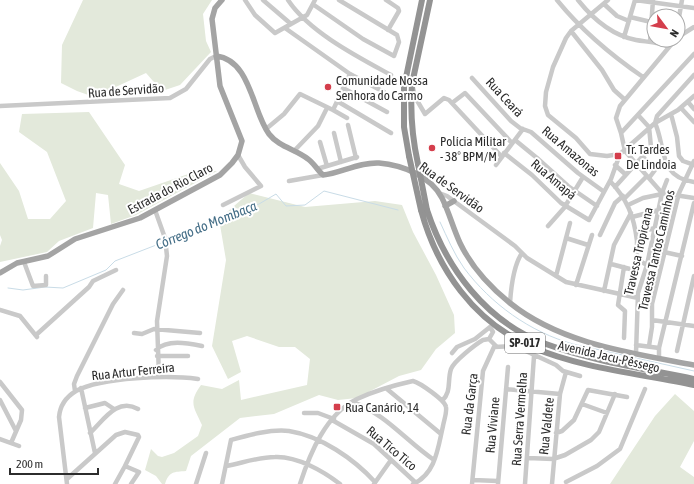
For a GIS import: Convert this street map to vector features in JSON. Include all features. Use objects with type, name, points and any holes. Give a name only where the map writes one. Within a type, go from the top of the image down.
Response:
[{"type":"highway","name":"Avenida Jacu-Pêssego","points":[[422,0],[404,86],[404,127],[409,156],[433,248],[450,278],[486,318],[516,339],[531,347],[576,361],[694,385]]},
{"type":"highway","name":"Avenida Jacu-Pêssego","points":[[431,0],[412,84],[410,111],[412,135],[418,164],[424,210],[440,244],[464,284],[493,312],[518,331],[545,344],[694,379]]},
{"type":"main road","points":[[222,0],[215,8],[212,19],[220,86],[241,137],[241,146],[238,155]]},
{"type":"main road","points":[[216,56],[229,60],[239,70],[248,85],[266,129],[278,143],[310,160],[323,175]]},
{"type":"main road","name":"Estrada do Rio Claro","points":[[0,273],[14,264],[48,256],[75,239],[133,221],[220,175],[230,166],[238,155]]},
{"type":"main road","name":"Rua de Servidão","points":[[323,175],[352,167],[378,163],[410,169],[433,186],[439,193]]},
{"type":"main road","points":[[439,193],[461,244],[477,269],[494,290],[529,318],[570,336],[636,353],[694,365]]},
{"type":"main road","points":[[445,206],[454,201]]},
{"type":"street","points":[[245,0],[255,15],[274,32],[277,32],[303,18],[307,15],[314,2],[363,39],[392,57],[395,55],[399,40],[396,35],[339,0]]},
{"type":"street","points":[[263,0],[291,24]]},
{"type":"street","points":[[288,0],[303,18],[339,46],[391,75]]},
{"type":"street","points":[[386,0],[400,11],[388,30]]},
{"type":"street","points":[[557,0],[578,24],[606,50],[643,77]]},
{"type":"street","points":[[578,0],[591,15],[611,31],[624,37],[646,41]]},
{"type":"street","points":[[608,0],[571,30],[552,67],[546,92],[546,111],[555,121],[576,138],[590,154],[607,156],[623,153]]},
{"type":"street","points":[[624,37],[635,0],[694,8]]},
{"type":"street","points":[[680,7],[682,0]]},
{"type":"street","points":[[604,4],[617,16],[646,21]]},
{"type":"street","points":[[285,28],[350,74],[384,92]]},
{"type":"street","points":[[571,30],[602,70],[614,90],[624,99]]},
{"type":"street","points":[[662,194],[636,164],[623,153],[621,132],[616,118],[624,99],[668,48]]},
{"type":"street","points":[[621,132],[694,54]]},
{"type":"street","name":"Rua de Servidão","points":[[0,106],[170,98],[186,89],[210,59],[216,56]]},
{"type":"street","points":[[333,110],[350,74]]},
{"type":"street","points":[[412,84],[419,104],[425,114],[444,98],[450,101],[464,93],[513,142],[596,206],[603,191],[610,181],[615,165],[623,153],[654,122],[657,116],[694,75]]},
{"type":"street","name":"Rua Ceará","points":[[472,78],[508,118],[523,130]]},
{"type":"street","points":[[343,88],[387,112]]},
{"type":"street","points":[[266,129],[284,114],[300,94],[347,118]]},
{"type":"street","points":[[654,122],[681,108],[694,96]]},
{"type":"street","points":[[337,101],[391,133]]},
{"type":"street","name":"Rua Amapá","points":[[450,101],[503,155],[565,204],[589,220],[596,206]]},
{"type":"street","points":[[688,102],[694,109]]},
{"type":"street","points":[[410,111],[414,106],[419,104]]},
{"type":"street","points":[[294,151],[318,126],[327,108]]},
{"type":"street","points":[[681,108],[694,122]]},
{"type":"street","points":[[671,114],[677,136],[679,156],[683,161],[693,164]]},
{"type":"street","points":[[615,187],[652,145],[649,127],[638,115]]},
{"type":"street","points":[[654,122],[668,167],[672,173],[685,180],[694,182]]},
{"type":"street","points":[[317,169],[357,157],[348,125]]},
{"type":"street","points":[[496,164],[523,130]]},
{"type":"street","name":"Rua Amazonas","points":[[523,130],[529,130],[536,135],[583,177],[603,191]]},
{"type":"street","points":[[334,133],[341,162]]},
{"type":"street","points":[[320,142],[327,166]]},
{"type":"street","points":[[223,206],[260,186],[245,167],[238,155]]},
{"type":"street","points":[[600,235],[615,203],[655,170],[643,157]]},
{"type":"street","name":"Travessa Tantos Caminhos","points":[[649,346],[652,304],[679,196],[693,164]]},
{"type":"street","points":[[615,165],[625,174]]},
{"type":"street","points":[[289,181],[323,175]]},
{"type":"street","points":[[548,226],[583,177]]},
{"type":"street","name":"Travessa Tropicana","points":[[636,353],[638,298],[662,194],[667,180]]},
{"type":"street","points":[[610,181],[624,197],[628,205],[636,233],[638,260],[646,265]]},
{"type":"street","name":"Rua de Servidão","points":[[439,193],[454,201],[515,246],[522,254],[556,276],[576,285],[638,298]]},
{"type":"street","points":[[628,205],[643,198],[662,194],[694,198]]},
{"type":"street","points":[[659,358],[659,348],[694,203]]},
{"type":"street","points":[[155,210],[165,238],[167,256],[157,330],[156,350],[159,376]]},
{"type":"street","points":[[631,215],[659,210]]},
{"type":"street","points":[[604,291],[614,245],[631,215]]},
{"type":"street","points":[[556,276],[570,224]]},
{"type":"street","points":[[636,233],[655,228]]},
{"type":"street","points":[[165,238],[178,239],[195,231]]},
{"type":"street","points":[[576,285],[592,235]]},
{"type":"street","points":[[566,238],[588,245]]},
{"type":"street","points":[[650,249],[682,256]]},
{"type":"street","points":[[510,303],[518,260],[522,254]]},
{"type":"street","points":[[24,262],[33,286],[46,285],[46,276]]},
{"type":"street","points":[[611,264],[630,269]]},
{"type":"street","points":[[624,267],[618,305],[625,311],[624,338]]},
{"type":"street","points":[[0,310],[10,311],[20,316],[37,336],[89,288],[93,281],[116,270]]},
{"type":"street","points":[[677,351],[694,276]]},
{"type":"street","points":[[75,391],[74,384],[77,376],[114,304],[123,290]]},
{"type":"street","points":[[652,320],[694,326]]},
{"type":"street","points":[[415,483],[429,471],[434,460],[446,412],[444,403],[449,391],[453,366],[480,342],[489,339],[493,332],[490,327],[475,339],[457,347],[452,353]]},
{"type":"street","points":[[134,333],[142,334],[154,329],[200,333]]},
{"type":"street","points":[[489,339],[496,346],[512,345],[556,365],[566,372],[580,376]]},
{"type":"street","points":[[512,345],[516,339]]},
{"type":"street","points":[[156,350],[164,344],[185,343],[202,346]]},
{"type":"street","name":"Rua da Garça","points":[[472,482],[483,371],[491,351],[496,346]]},
{"type":"street","points":[[636,346],[659,348]]},
{"type":"street","points":[[157,356],[188,356]]},
{"type":"street","name":"Rua Serra Vermelha","points":[[525,484],[533,391],[534,356]]},
{"type":"street","name":"Rua Viviane","points":[[498,482],[508,367]]},
{"type":"street","name":"Rua Valdete","points":[[552,484],[560,394],[566,372]]},
{"type":"street","name":"Rua Artur Ferreira","points":[[67,481],[60,432],[59,409],[67,398],[75,391],[81,388],[109,382],[159,376],[198,378]]},
{"type":"street","points":[[300,484],[318,441],[333,419],[352,402],[413,381],[420,383],[444,403]]},
{"type":"street","points":[[0,382],[22,410],[22,415],[11,443]]},
{"type":"street","points":[[81,388],[94,453]]},
{"type":"street","points":[[387,389],[441,434]]},
{"type":"street","points":[[506,389],[560,394]]},
{"type":"street","points":[[566,482],[609,459],[620,449],[645,389]]},
{"type":"street","points":[[556,433],[571,424],[577,416],[587,391],[594,390],[627,397]]},
{"type":"street","points":[[528,458],[553,460],[579,448],[596,436],[615,394]]},
{"type":"street","points":[[0,400],[16,431]]},
{"type":"street","points":[[352,402],[377,413],[416,447],[434,460]]},
{"type":"street","points":[[85,408],[105,403],[114,409]]},
{"type":"street","points":[[582,404],[607,413]]},
{"type":"street","points":[[90,433],[114,409],[129,406],[138,409]]},
{"type":"street","name":"Rua Tico Tico","points":[[304,413],[318,412],[368,439],[415,483]]},
{"type":"street","points":[[222,484],[230,441],[259,433],[277,431],[294,433],[318,441],[334,449],[360,466],[375,483],[391,460]]},
{"type":"street","points":[[67,481],[94,453],[119,434],[125,432],[138,435],[139,437],[115,484]]},
{"type":"street","points":[[0,439],[19,446]]},
{"type":"street","points":[[196,484],[206,452]]},
{"type":"street","points":[[226,466],[274,456],[292,459],[307,465],[340,484]]},
{"type":"street","points":[[125,466],[139,472],[131,484]]},
{"type":"street","points":[[578,484],[579,476]]},
{"type":"street","points":[[472,482],[498,482]]},
{"type":"shaded area","points":[[83,0],[212,0],[203,14],[206,41],[211,52],[180,85],[165,90],[153,81],[146,73],[94,97],[77,91],[61,83],[62,45]]},
{"type":"shaded area","points":[[89,112],[125,165],[119,184],[139,191],[197,171],[217,171],[136,215],[111,224],[108,195],[96,193],[93,228],[59,241],[47,252],[0,262],[0,246],[2,240],[0,235],[0,163],[19,191],[28,219],[50,219],[66,201],[47,152],[19,132],[22,114]]},
{"type":"shaded area","points":[[249,193],[305,207],[375,201],[402,205],[413,232],[436,275],[454,315],[455,333],[436,349],[421,370],[399,376],[357,398],[338,400],[319,395],[274,414],[240,418],[191,456],[186,471],[170,474],[165,484],[162,484],[156,476],[145,470],[151,449],[158,456],[162,457],[174,453],[198,436],[202,425],[193,401],[201,385],[222,389],[239,380],[241,400],[307,385],[310,359],[295,347],[279,347],[247,336],[232,341],[241,372],[228,379],[212,346],[226,260],[219,219]]},
{"type":"shaded area","points":[[675,394],[694,411],[694,441],[680,467],[694,477],[694,484],[610,484],[655,416]]},
{"type":"waterway","name":"Córrego do Mombaça","points":[[195,229],[259,204],[276,194],[286,206],[305,205],[324,191],[398,210]]},
{"type":"waterway","points":[[440,222],[457,257],[475,281],[499,305],[527,324],[557,339],[573,344],[694,371]]},
{"type":"waterway","name":"Córrego do Mombaça","points":[[176,237],[188,232]]},
{"type":"waterway","name":"Córrego do Mombaça","points":[[8,288],[23,290],[45,287],[63,288],[106,270],[115,261],[164,242]]},
{"type":"place","name":"Comunidade Nossa Senhora do Carmo","points":[[328,87]]},
{"type":"place","name":"Polícia Militar - 38º BPM/M","points":[[432,148]]},
{"type":"place","name":"Tr. Tardes De Lindoia","points":[[618,156]]},
{"type":"place","name":"Rua Canário, 14","points":[[337,407]]}]
